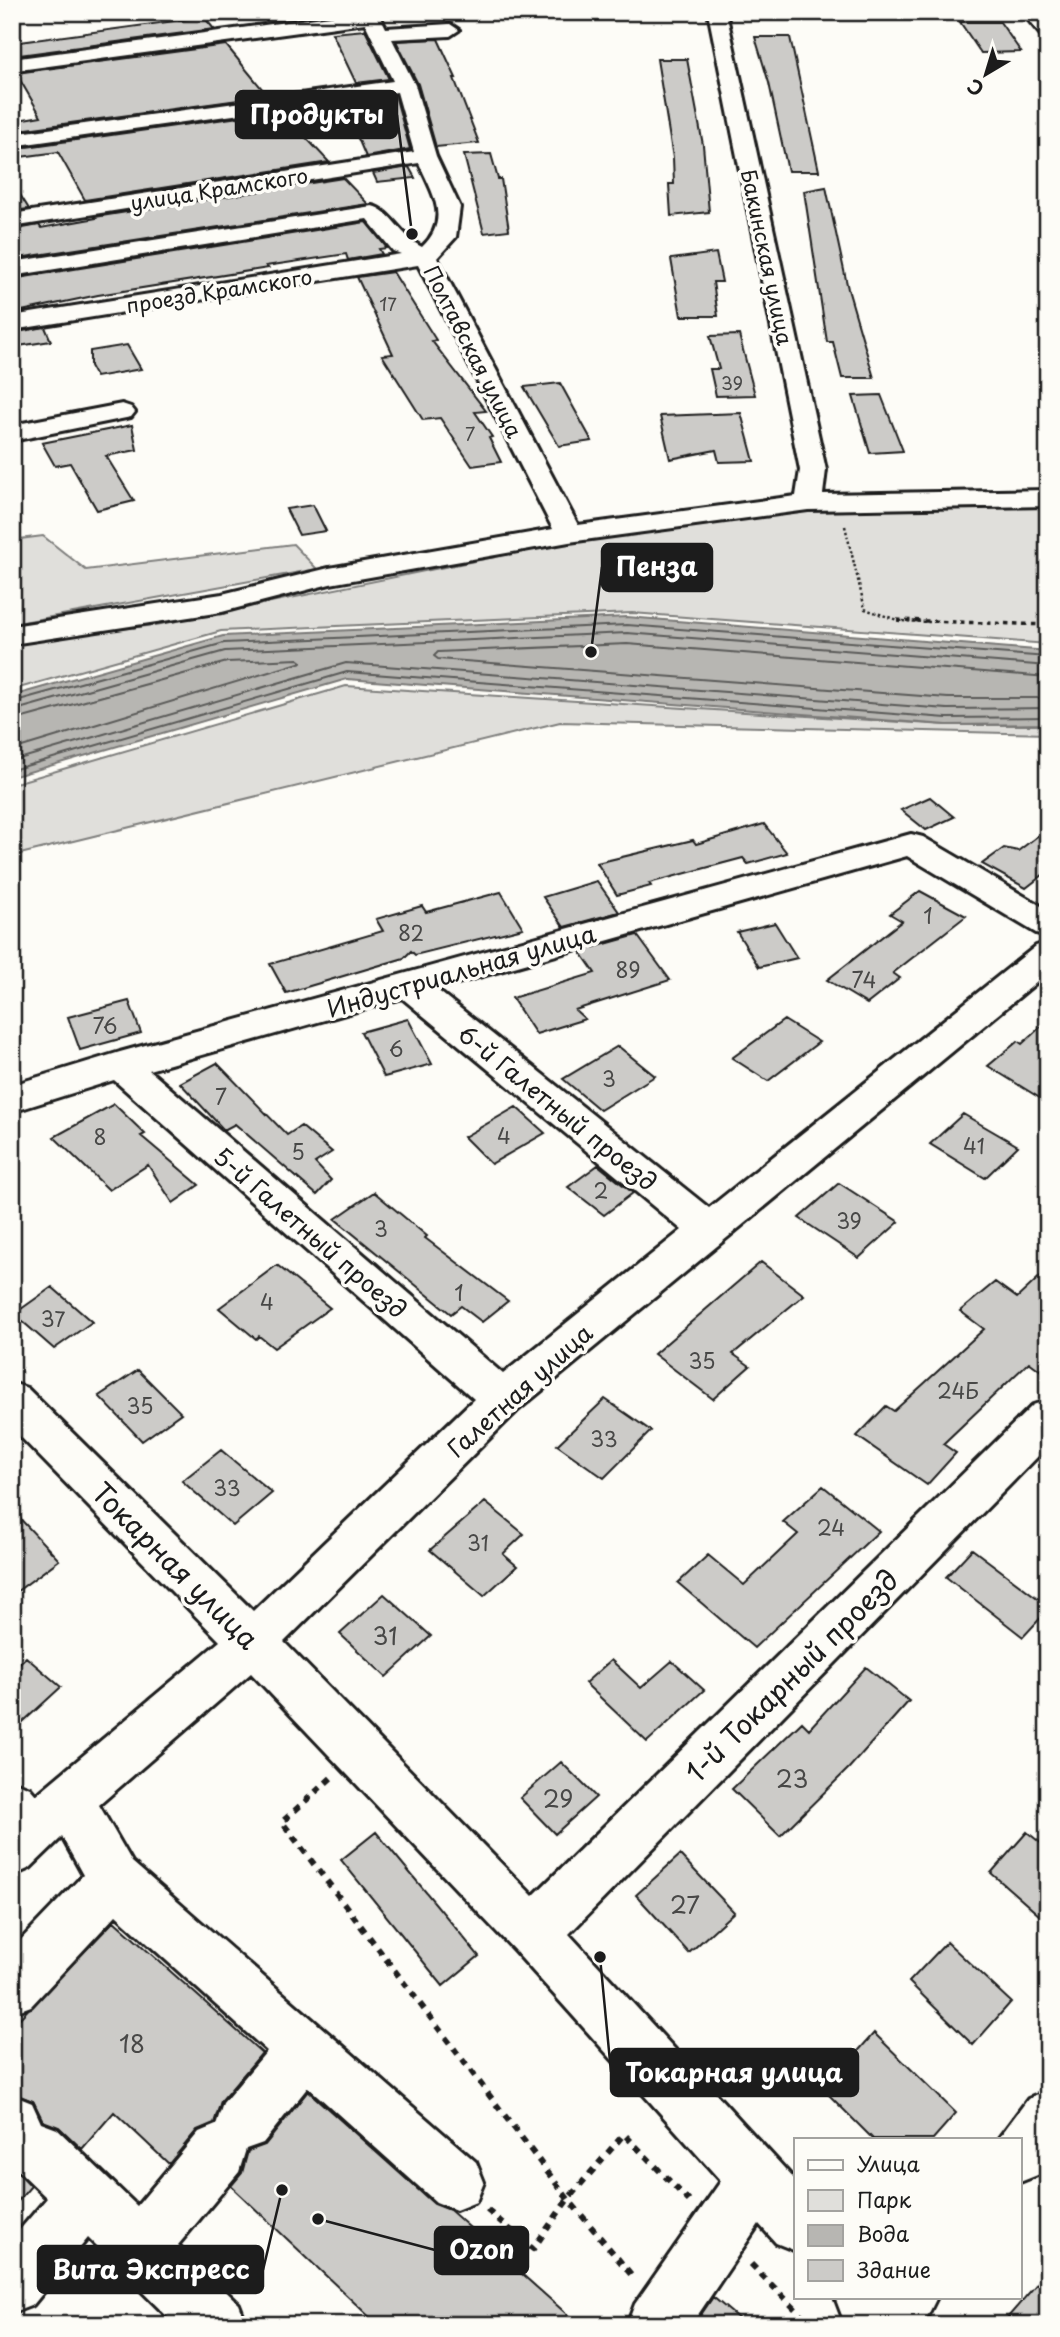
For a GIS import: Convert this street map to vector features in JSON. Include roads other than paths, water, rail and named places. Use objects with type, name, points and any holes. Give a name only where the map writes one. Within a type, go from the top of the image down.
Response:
[{"type":"street","name":"Бакинская улица","points":[[717,12],[813,470],[808,502]]},
{"type":"street","points":[[1031,12],[1048,31]]},
{"type":"street","points":[[12,65],[373,21],[450,30]]},
{"type":"street","name":"Полтавская улица","points":[[373,21],[405,85],[426,156],[449,207],[445,237],[425,257],[569,534]]},
{"type":"street","points":[[12,140],[405,85]]},
{"type":"street","name":"улица Крамского","points":[[12,221],[426,156]]},
{"type":"street","points":[[12,269],[372,212],[401,246],[425,257]]},
{"type":"street","name":"проезд Крамского","points":[[12,323],[425,257]]},
{"type":"street","points":[[12,433],[122,412]]},
{"type":"street","points":[[12,635],[222,603],[329,576],[569,534],[808,502],[1048,498]]},
{"type":"street","name":"Индустриальная улица","points":[[12,1099],[120,1065],[911,844],[1048,925]]},
{"type":"street","name":"Галетная улица","points":[[31,1821],[253,1642],[502,1399],[707,1229],[1048,954]]},
{"type":"street","name":"6-й Галетный проезд","points":[[408,985],[707,1229]]},
{"type":"street","name":"5-й Галетный проезд","points":[[120,1065],[502,1399]]},
{"type":"street","name":"Токарная улица","points":[[12,1400],[253,1642],[533,1933],[794,2221]]},
{"type":"street","name":"1-й Токарный проезд","points":[[533,1933],[1048,1418]]},
{"type":"street","points":[[31,1821],[114,1880],[456,2182]]},
{"type":"street","points":[[12,1987],[114,1880]]},
{"type":"street","points":[[139,2247],[304,2049]]},
{"type":"street","points":[[1021,2153],[1048,2119]]},
{"type":"street","points":[[21,2132],[218,2325]]},
{"type":"street","points":[[660,2319],[755,2179]]},
{"type":"street","points":[[12,2284],[86,2196]]},
{"type":"water","points":[[627,617],[1048,651],[1048,724],[947,725],[347,679],[12,777],[12,696],[223,636]]},
{"type":"place","name":"Продукты","points":[[412,234]]},
{"type":"place","name":"Пенза","points":[[591,652]]},
{"type":"place","name":"Токарная улица","points":[[600,1957]]},
{"type":"place","name":"Вита Экспресс","points":[[282,2190]]},
{"type":"place","name":"Ozon","points":[[318,2219]]}]
